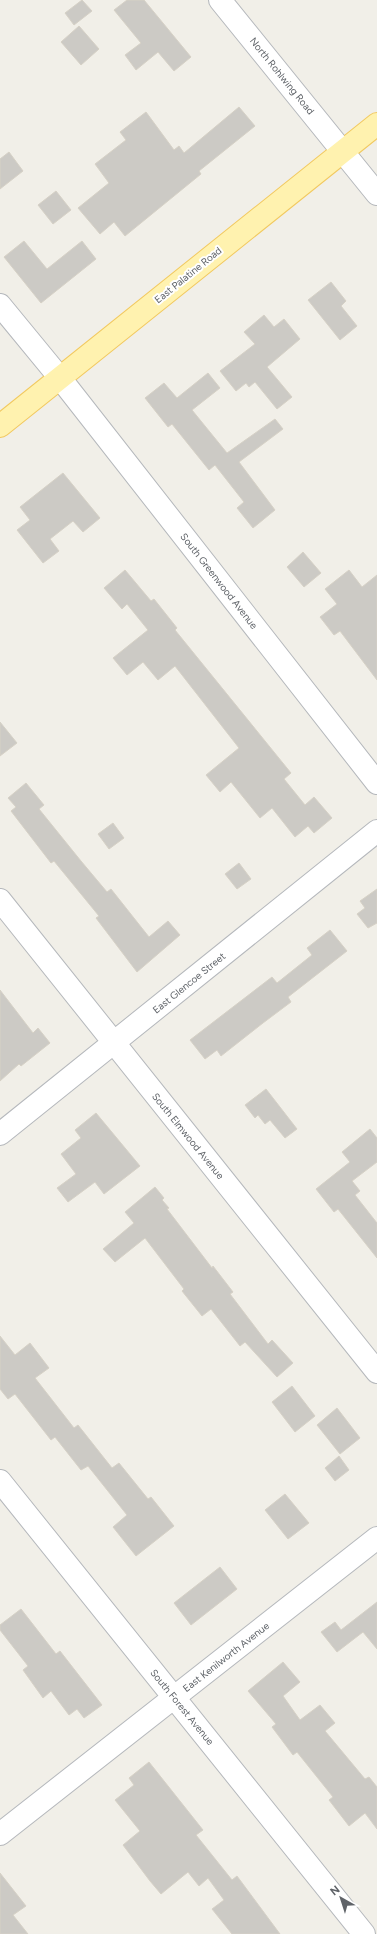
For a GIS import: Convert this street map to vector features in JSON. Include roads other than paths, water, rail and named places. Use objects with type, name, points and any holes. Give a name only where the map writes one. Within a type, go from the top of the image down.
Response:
[{"type":"main road","name":"East Palatine Road","points":[[0,426],[377,124]]},
{"type":"street","name":"North Rohlwing Road","points":[[220,0],[377,194]]},
{"type":"street","name":"South Greenwood Avenue","points":[[0,305],[60,378],[377,783]]},
{"type":"street","name":"East Glencoe Street","points":[[0,1134],[377,831]]},
{"type":"street","name":"South Elmwood Avenue","points":[[0,900],[377,1372]]},
{"type":"street","name":"South Forest Avenue","points":[[0,1481],[364,1934]]},
{"type":"street","name":"East Kenilworth Avenue","points":[[0,1834],[377,1538]]}]
